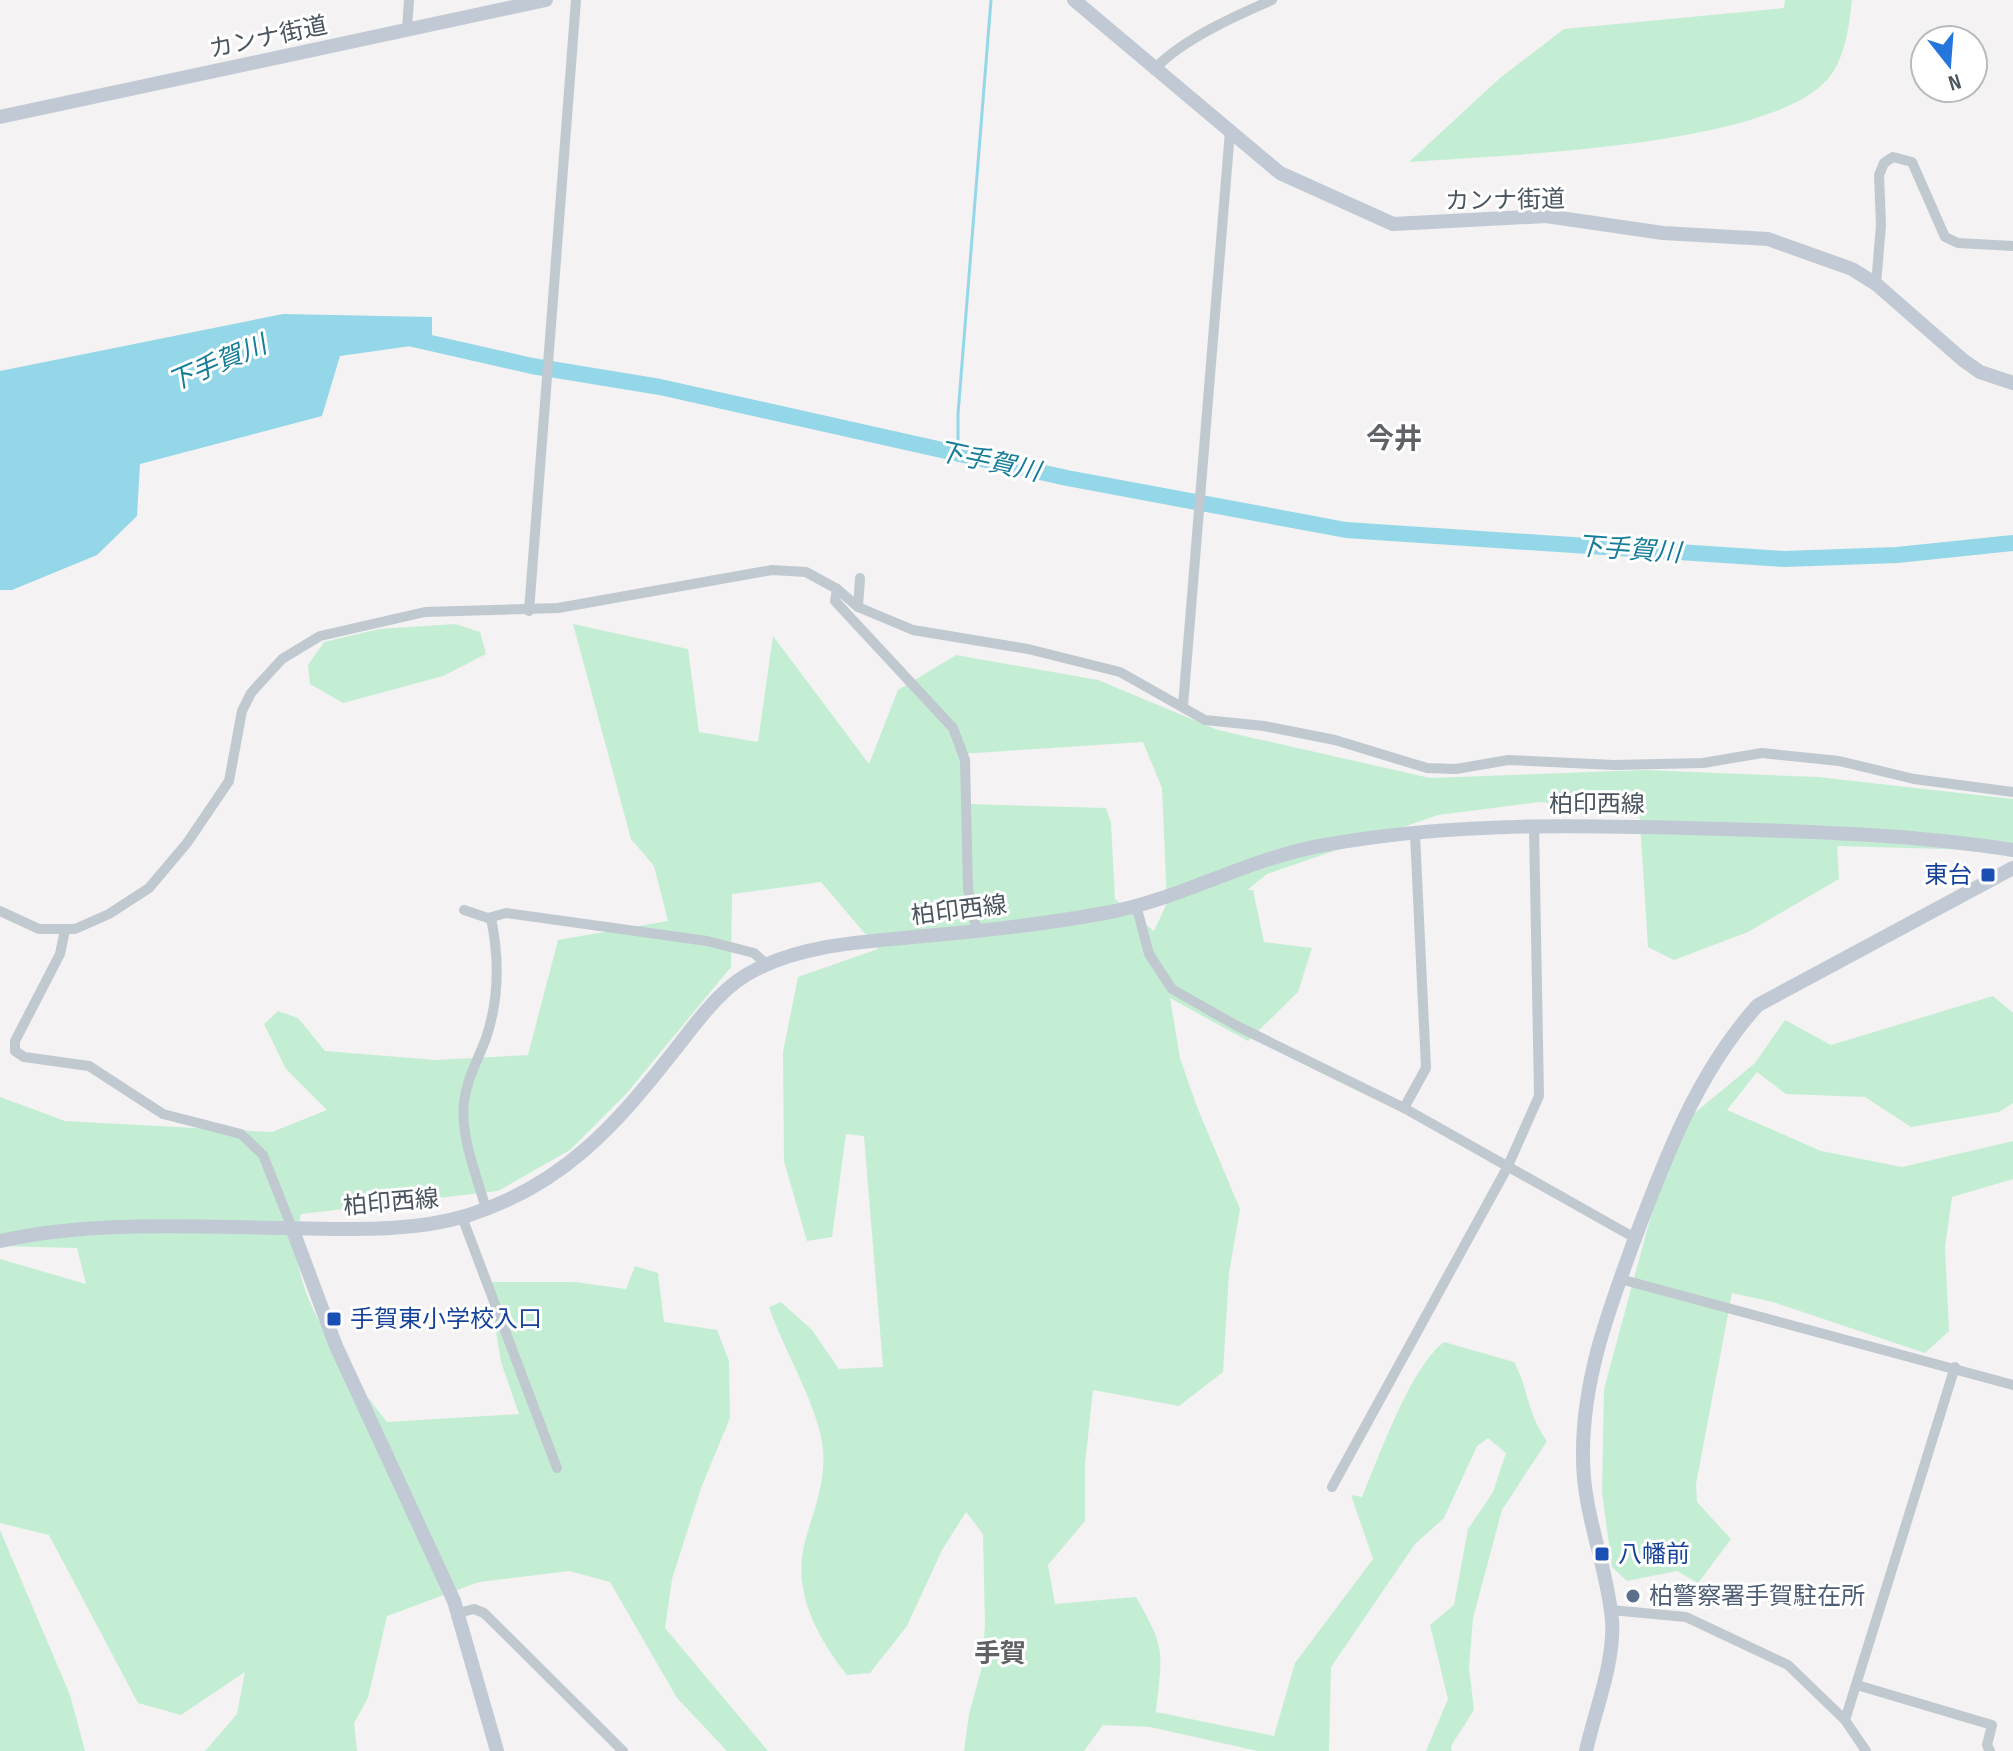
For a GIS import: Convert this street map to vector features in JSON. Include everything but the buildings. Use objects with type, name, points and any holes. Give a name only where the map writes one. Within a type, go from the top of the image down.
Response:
[{"type":"street","points":[[407,29],[409,0]]},
{"type":"street","name":"カンナ街道","points":[[0,117],[546,0]]},
{"type":"street","points":[[529,611],[576,0]]},
{"type":"street","name":"カンナ街道","points":[[1074,0],[1154,70],[1293,180],[1393,224],[1546,216],[1663,233],[1753,235],[1824,257],[1876,284],[1963,360],[1980,372],[2013,383]]},
{"type":"street","points":[[1154,70],[1170,55],[1272,0]]},
{"type":"street","points":[[1183,706],[1230,131]]},
{"type":"street","points":[[1876,284],[1881,225],[1879,175],[1884,163],[1893,157],[1912,162],[1945,237],[1958,243],[2013,246]]},
{"type":"street","points":[[0,911],[39,929],[65,930],[89,924],[137,898],[178,854],[229,781],[242,711],[251,693],[265,674],[303,644],[341,630],[425,612],[529,611],[595,603],[692,582],[772,570],[806,572],[837,589],[858,607],[913,630],[1028,649],[1120,672],[1205,720],[1264,726],[1335,740],[1427,768],[1456,769],[1508,760],[1614,765],[1703,763],[1762,753],[1839,761],[1914,779],[2013,792]]},
{"type":"street","points":[[858,607],[860,578]]},
{"type":"street","points":[[837,589],[835,601],[953,728],[965,760],[968,889],[977,931]]},
{"type":"street","name":"柏印西線","points":[[0,1241],[45,1233],[106,1230],[393,1229],[462,1217],[486,1209],[550,1177],[593,1146],[627,1110],[705,1011],[741,978],[766,964],[838,946],[977,931],[1109,912],[1286,853],[1415,834],[1603,824],[1856,834],[2013,850]]},
{"type":"street","points":[[1332,1487],[1507,1168],[1539,1096],[1534,826]]},
{"type":"street","points":[[1404,1108],[1426,1068],[1415,834]]},
{"type":"street","points":[[1586,1751],[1611,1639],[1611,1610],[1587,1505],[1583,1458],[1593,1361],[1635,1238],[1682,1121],[1741,1024],[1758,1005],[2013,868]]},
{"type":"street","points":[[1136,905],[1149,954],[1172,989],[1237,1026],[1404,1108],[1635,1238]]},
{"type":"street","points":[[464,910],[491,918],[506,913],[707,941],[754,953],[766,964]]},
{"type":"street","points":[[486,1209],[465,1131],[464,1103],[469,1074],[486,1037],[497,978],[497,952],[491,918]]},
{"type":"street","points":[[65,930],[60,954],[15,1041],[15,1051],[24,1057],[89,1066],[163,1114],[241,1134],[263,1155],[336,1346],[458,1613],[497,1751]]},
{"type":"street","points":[[462,1217],[557,1468]]},
{"type":"street","points":[[1620,1279],[2013,1385]]},
{"type":"street","points":[[1845,1720],[1955,1367]]},
{"type":"street","points":[[458,1613],[474,1609],[484,1613],[623,1751]]},
{"type":"street","points":[[1611,1610],[1686,1617],[1788,1665],[1845,1720],[1866,1751]]},
{"type":"street","points":[[1857,1685],[1992,1725],[1987,1745],[1990,1751]]},
{"type":"green space","points":[[1785,0],[1852,0],[1846,39],[1836,67],[1831,75],[1801,99],[1755,118],[1698,133],[1568,151],[1409,162],[1500,78],[1564,29],[1784,8]]},
{"type":"green space","points":[[455,624],[480,632],[486,654],[443,676],[343,703],[310,684],[308,665],[324,642],[379,629]]},
{"type":"green space","points":[[573,624],[688,649],[699,732],[758,742],[773,636],[869,764],[898,690],[956,655],[1098,680],[1218,730],[1430,778],[1645,770],[1818,777],[2013,799],[2013,851],[1837,846],[1839,879],[1748,932],[1674,960],[1648,947],[1639,808],[1539,802],[1438,815],[1267,874],[1247,890],[1253,890],[1264,942],[1312,948],[1298,992],[1248,1041],[1170,998],[1180,1058],[1240,1209],[1229,1273],[1223,1372],[1179,1406],[1093,1390],[1085,1464],[1085,1521],[1048,1565],[1055,1604],[1136,1597],[1153,1629],[1160,1652],[1156,1712],[1274,1736],[1295,1663],[1373,1559],[1351,1495],[1362,1497],[1397,1414],[1420,1371],[1444,1342],[1514,1362],[1535,1420],[1547,1441],[1502,1510],[1473,1618],[1469,1668],[1474,1710],[1451,1746],[1452,1751],[1426,1751],[1448,1699],[1430,1625],[1454,1605],[1468,1529],[1493,1492],[1506,1453],[1488,1438],[1477,1446],[1444,1518],[1415,1544],[1331,1667],[1329,1751],[1258,1751],[1150,1727],[1103,1725],[1084,1751],[964,1751],[969,1714],[982,1667],[985,1624],[983,1534],[966,1512],[942,1550],[907,1626],[870,1673],[847,1675],[836,1661],[810,1615],[802,1581],[804,1546],[822,1475],[820,1434],[769,1307],[781,1302],[812,1330],[839,1369],[883,1367],[864,1136],[846,1134],[832,1237],[807,1241],[784,1161],[783,1052],[798,977],[878,949],[821,882],[732,894],[731,967],[626,1094],[570,1150],[498,1191],[301,1214],[296,1242],[300,1274],[318,1319],[344,1364],[387,1422],[519,1414],[501,1362],[488,1282],[575,1282],[626,1289],[635,1266],[658,1273],[664,1322],[717,1330],[729,1361],[730,1418],[701,1488],[672,1579],[665,1628],[768,1751],[727,1751],[677,1698],[610,1582],[569,1571],[479,1582],[387,1616],[368,1698],[354,1723],[357,1751],[205,1751],[237,1714],[245,1672],[181,1715],[138,1703],[49,1535],[0,1523],[0,1259],[86,1284],[77,1248],[0,1246],[0,1097],[65,1121],[272,1132],[327,1110],[286,1069],[264,1024],[278,1011],[298,1018],[325,1051],[436,1060],[528,1055],[558,940],[668,921],[654,866],[631,839]],"holes":[[[1143,742],[1162,788],[1167,903],[1154,931],[1115,899],[1111,823],[1106,808],[968,804],[960,754]]]},
{"type":"green space","points":[[1993,996],[2013,1013],[2013,1103],[1999,1112],[1911,1127],[1865,1097],[1786,1094],[1757,1072],[1727,1110],[1821,1151],[1902,1167],[2013,1141],[2013,1179],[1952,1197],[1945,1247],[1949,1331],[1925,1353],[1773,1302],[1732,1293],[1696,1484],[1697,1502],[1731,1539],[1698,1583],[1677,1571],[1627,1581],[1612,1567],[1602,1492],[1604,1389],[1666,1167],[1691,1116],[1755,1063],[1785,1020],[1831,1045]]},
{"type":"green space","points":[[0,1530],[70,1695],[85,1751],[0,1751]]},
{"type":"water","points":[[283,314],[432,317],[432,343],[340,356],[322,416],[140,464],[137,516],[97,555],[12,590],[0,590],[0,371]]},
{"type":"waterway","points":[[958,451],[958,414],[991,0]]},
{"type":"waterway","name":"下手賀川","points":[[413,339],[532,366],[660,387],[1067,478],[1346,530],[1784,559],[1897,555],[2013,543]]},
{"type":"place","name":"東台","points":[[1988,875]]},
{"type":"place","name":"手賀東小学校入口","points":[[334,1319]]},
{"type":"place","name":"八幡前","points":[[1602,1554]]},
{"type":"place","name":"柏警察署手賀駐在所","points":[[1633,1596]]},
{"type":"district","name":"今井","points":[[1394,438]]},
{"type":"district","name":"手賀","points":[[1000,1653]]}]
